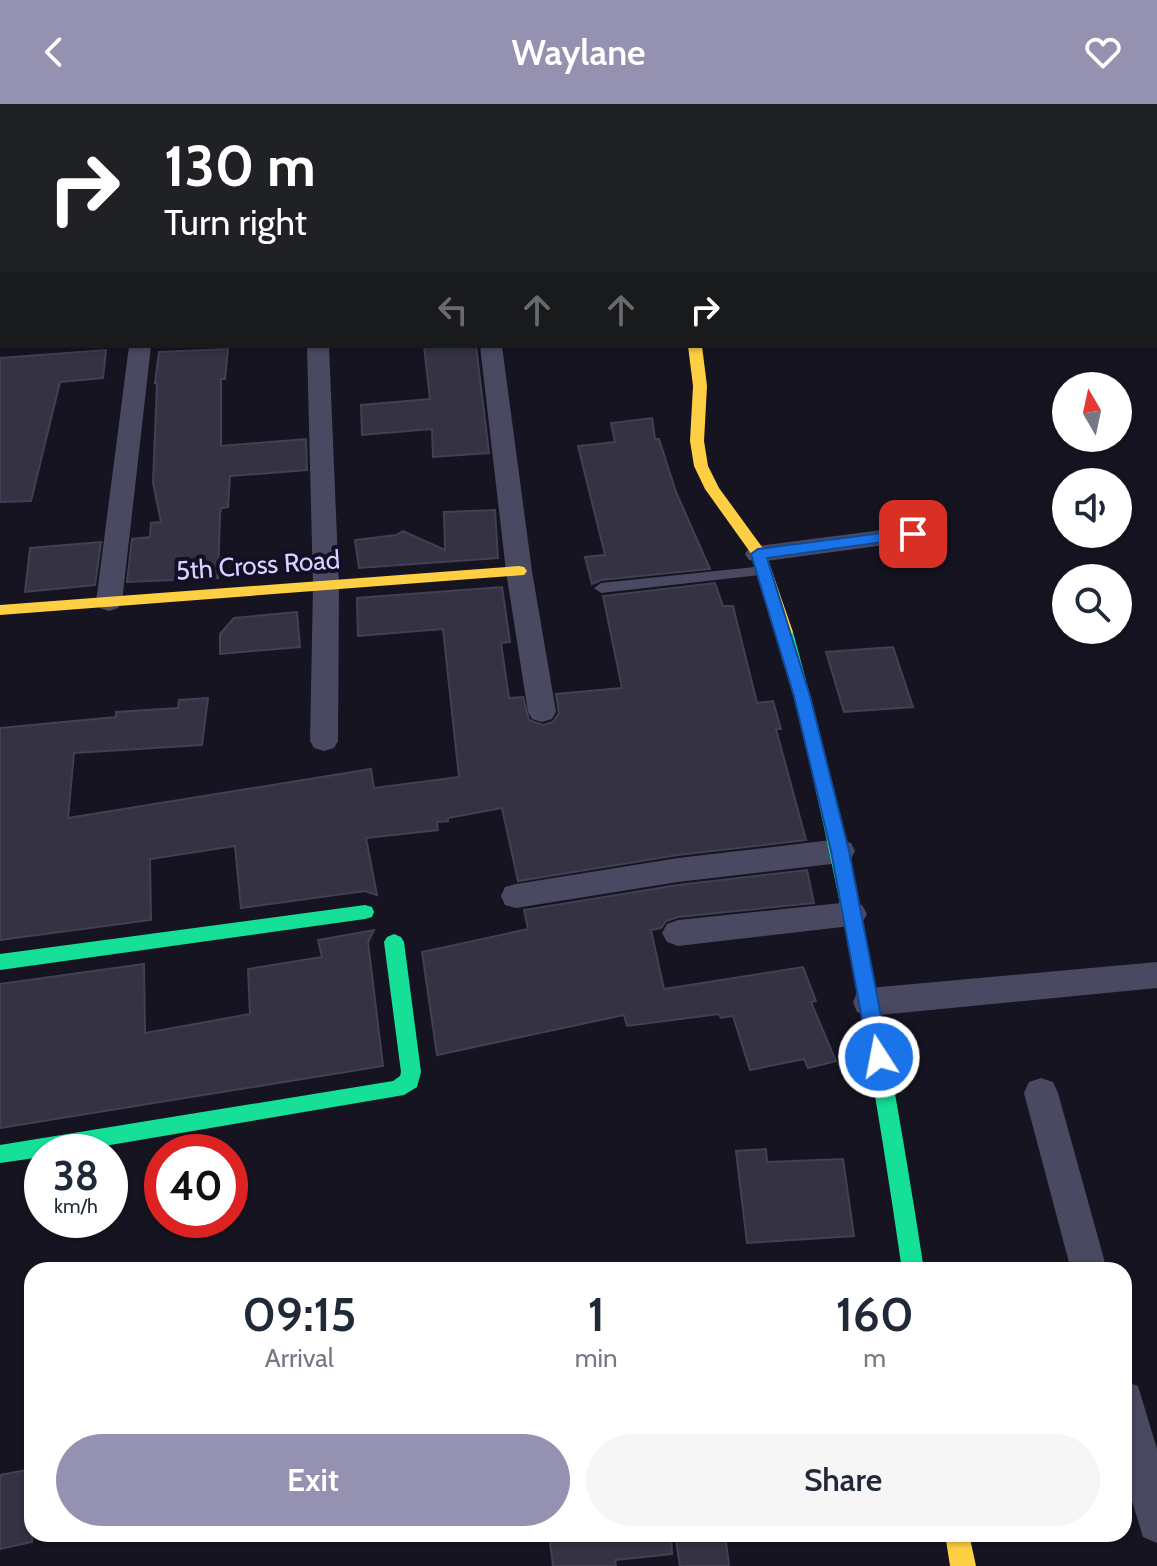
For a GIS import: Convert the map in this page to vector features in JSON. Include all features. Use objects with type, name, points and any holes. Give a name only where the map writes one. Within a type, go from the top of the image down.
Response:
[{"type":"street","points":[[109,602],[140,348]]},
{"type":"street","points":[[318,348],[326,586],[324,741]]},
{"type":"street","points":[[491,348],[519,571],[542,712]]},
{"type":"street","points":[[695,348],[700,398],[695,441],[700,464],[711,489],[761,563],[802,696],[840,851],[895,1141],[912,1262]]},
{"type":"street","points":[[761,563],[913,534]]},
{"type":"street","name":"5th Cross Road","points":[[0,610],[519,571]]},
{"type":"street","points":[[516,896],[678,870],[840,851]]},
{"type":"street","points":[[0,962],[365,912]]},
{"type":"street","points":[[678,933],[851,914]]},
{"type":"street","points":[[0,1154],[397,1089],[410,1081],[411,1072],[394,942]]},
{"type":"street","points":[[869,1002],[1157,975]]},
{"type":"street","points":[[1041,1093],[1087,1262]]},
{"type":"street","points":[[1132,1430],[1157,1523]]},
{"type":"street","points":[[958,1542],[963,1566]]},
{"type":"lane","points":[[601,588],[761,563]]},
{"type":"building","points":[[424,348],[476,348],[489,453],[433,457],[432,429],[362,435],[361,405],[430,399]]},
{"type":"building","points":[[228,349],[225,379],[221,379],[221,446],[306,439],[307,470],[230,476],[228,507],[221,508],[220,514],[218,578],[127,582],[132,539],[150,537],[151,523],[161,522],[153,483],[155,383],[159,352]]},
{"type":"building","points":[[106,350],[103,378],[60,382],[31,501],[0,502],[0,358]]},
{"type":"building","points":[[652,418],[655,439],[659,439],[676,492],[710,569],[601,580],[592,584],[585,557],[605,555],[578,446],[615,442],[611,423]]},
{"type":"building","points":[[495,510],[498,558],[359,568],[355,540],[396,535],[403,531],[445,550],[444,512]]},
{"type":"building","points":[[101,542],[95,585],[25,592],[30,548]]},
{"type":"building","points":[[715,583],[723,606],[733,606],[757,703],[773,701],[781,729],[776,729],[806,840],[678,855],[518,881],[502,808],[448,818],[448,821],[437,822],[438,830],[366,838],[377,895],[365,891],[241,908],[235,846],[150,859],[151,920],[0,940],[0,728],[116,717],[116,712],[178,708],[179,700],[208,698],[202,745],[74,753],[68,818],[371,769],[374,788],[459,777],[443,629],[358,636],[357,598],[502,587],[510,642],[501,643],[509,698],[523,697],[529,720],[543,725],[553,722],[559,713],[556,694],[622,688],[603,596]]},
{"type":"building","points":[[297,612],[300,647],[220,654],[220,634],[234,618]]},
{"type":"building","points":[[893,647],[913,707],[844,712],[826,652]]},
{"type":"building","points":[[807,870],[814,903],[678,917],[666,921],[661,928],[651,930],[664,989],[803,967],[816,1001],[811,1002],[836,1061],[808,1068],[804,1059],[750,1070],[733,1016],[721,1018],[719,1014],[627,1026],[624,1015],[437,1055],[422,952],[528,929],[524,910],[678,885]]},
{"type":"building","points":[[374,930],[368,942],[383,1066],[0,1128],[0,984],[144,964],[145,1033],[250,1014],[248,969],[322,957],[318,940]]},
{"type":"building","points":[[766,1149],[767,1162],[843,1159],[854,1236],[747,1243],[736,1151]]},
{"type":"building","points":[[24,1470],[24,1542],[32,1542],[0,1549],[0,1475]]},
{"type":"building","points":[[550,1542],[671,1542],[672,1554],[615,1560],[616,1566],[553,1566]]},
{"type":"building","points":[[676,1542],[726,1542],[729,1566],[680,1566]]},
{"type":"traffic: fast","points":[[785,632],[826,790],[860,949],[912,1262]]},
{"type":"traffic: fast","points":[[0,962],[365,912]]},
{"type":"traffic: fast","points":[[0,1154],[397,1089],[410,1081],[411,1072],[394,942]]},
{"type":"traffic: slow","points":[[695,348],[700,386],[697,441],[701,466],[712,489],[757,551],[785,632]]},
{"type":"traffic: slow","points":[[0,610],[519,571]]},
{"type":"traffic: slow","points":[[958,1542],[963,1566]]},
{"type":"route","points":[[879,1057],[840,851],[802,696],[758,554],[913,534]]}]
